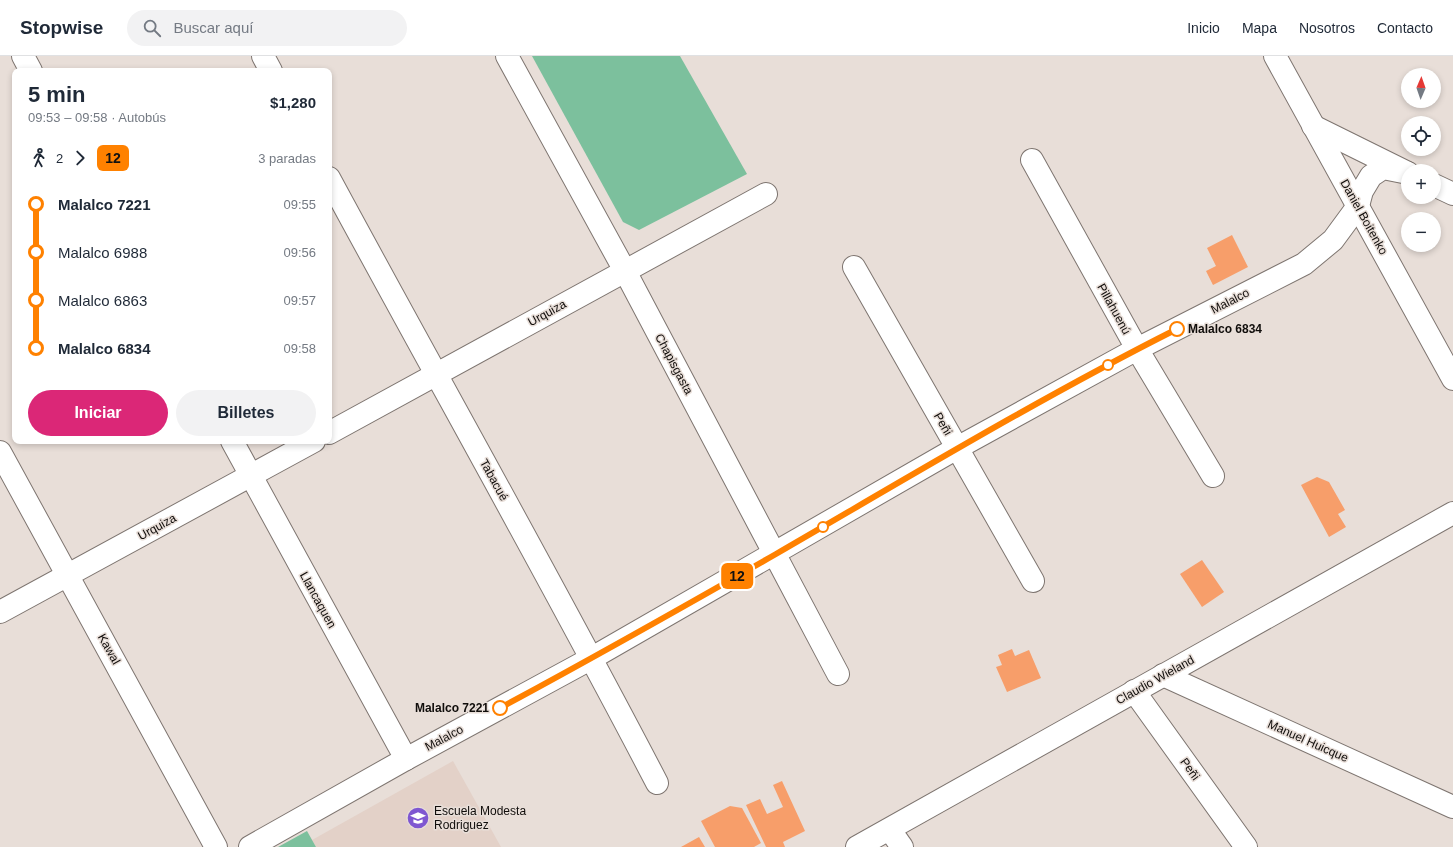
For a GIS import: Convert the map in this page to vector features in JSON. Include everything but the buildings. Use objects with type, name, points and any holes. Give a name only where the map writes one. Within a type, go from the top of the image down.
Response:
[{"type":"street","points":[[23,56],[29,68]]},
{"type":"street","points":[[263,56],[269,68]]},
{"type":"street","name":"Chapisgasta","points":[[507,56],[625,271],[838,674]]},
{"type":"street","name":"Daniel Boitenko","points":[[1275,56],[1453,379]]},
{"type":"street","points":[[1314,126],[1401,170]]},
{"type":"street","name":"Pillahuenú","points":[[1032,160],[1137,349],[1213,476]]},
{"type":"street","name":"Malalco","points":[[250,847],[406,759],[592,658],[957,448],[1137,349],[1304,264],[1333,240],[1358,206],[1362,191],[1371,176],[1383,168],[1401,172]]},
{"type":"street","name":"Tabacué","points":[[332,184],[592,658],[657,783]]},
{"type":"street","points":[[1441,188],[1453,194]]},
{"type":"street","name":"Urquiza","points":[[332,431],[766,194]]},
{"type":"street","name":"Peñi","points":[[854,267],[1033,581]]},
{"type":"street","name":"Llancaquen","points":[[234,444],[406,759]]},
{"type":"street","name":"Urquiza","points":[[0,612],[309,444]]},
{"type":"street","name":"Kawal","points":[[0,452],[216,847]]},
{"type":"street","name":"Claudio Wieland","points":[[858,847],[1453,513]]},
{"type":"street","name":"Manuel Huicque","points":[[1163,675],[1453,807]]},
{"type":"street","name":"Peñi","points":[[1134,691],[1246,847]]},
{"type":"street","points":[[890,830],[902,847]]},
{"type":"shaded area","name":"Escuela Modesta Rodriguez","points":[[453,761],[501,847],[316,847],[312,840]]},
{"type":"green space","points":[[532,56],[680,56],[747,174],[639,230],[623,222]]},
{"type":"green space","points":[[307,831],[316,847],[278,847]]},
{"type":"bus line","name":"12","points":[[500,708],[592,658],[775,554],[957,448],[1137,349],[1177,329]]},
{"type":"place","name":"Malalco 6834","points":[[1177,329]]},
{"type":"place","name":"Malalco 7221","points":[[500,708]]},
{"type":"place","name":"Escuela Modesta Rodriguez","points":[[418,818]]}]
